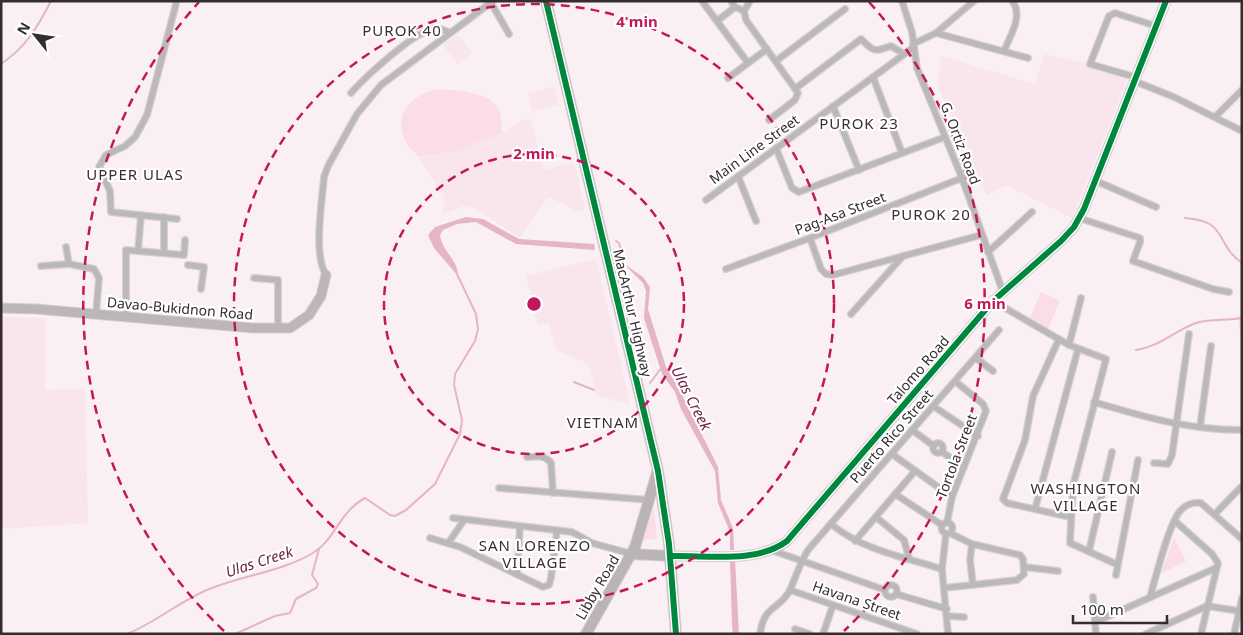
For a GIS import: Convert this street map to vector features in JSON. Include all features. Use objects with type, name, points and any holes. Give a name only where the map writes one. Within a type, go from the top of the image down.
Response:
[{"type":"highway","name":"MacArthur Highway","points":[[546,1],[658,471],[671,556],[676,634]]},
{"type":"highway","name":"Libby Road","points":[[586,634],[632,554],[658,471]]},
{"type":"highway","name":"Libby Road","points":[[632,554],[671,556]]},
{"type":"street","points":[[702,1],[748,63]]},
{"type":"street","points":[[730,1],[735,7],[744,11]]},
{"type":"street","points":[[750,1],[744,11],[746,20],[798,93],[797,98],[769,120]]},
{"type":"street","name":"G. Ortiz Road","points":[[902,1],[909,20],[918,68],[962,178],[1003,292]]},
{"type":"street","name":"Main Line Street","points":[[706,200],[914,45],[936,33],[974,1]]},
{"type":"street","name":"Talomo Road","points":[[671,556],[742,555],[771,550],[795,533],[993,301],[1062,241],[1080,218],[1166,1]]},
{"type":"street","points":[[326,275],[322,267],[320,249],[324,177],[328,166],[365,101],[381,85],[491,2],[509,34]]},
{"type":"street","points":[[1004,51],[1018,16],[1017,7],[1013,2]]},
{"type":"street","points":[[176,4],[147,115],[135,137],[125,146],[106,155],[100,162],[101,174],[110,191],[111,212],[177,219]]},
{"type":"street","points":[[717,21],[735,7]]},
{"type":"street","points":[[776,61],[845,9]]},
{"type":"street","points":[[1156,26],[1115,13],[1110,16],[1090,64],[1134,79],[1242,131]]},
{"type":"street","points":[[351,93],[369,73],[420,35],[432,29],[450,33]]},
{"type":"street","points":[[936,33],[1028,58]]},
{"type":"street","points":[[796,88],[861,39],[875,50],[882,50],[890,46],[904,54]]},
{"type":"street","points":[[728,78],[767,49]]},
{"type":"street","points":[[873,76],[902,153]]},
{"type":"street","points":[[1215,117],[1241,91]]},
{"type":"street","points":[[833,106],[860,170]]},
{"type":"street","points":[[776,148],[792,188],[802,192],[945,137]]},
{"type":"street","points":[[738,176],[756,221]]},
{"type":"street","name":"Pag-Asa Street","points":[[726,269],[962,178]]},
{"type":"street","points":[[1096,181],[1156,207]]},
{"type":"street","points":[[988,252],[1032,212]]},
{"type":"street","points":[[138,251],[141,215]]},
{"type":"street","points":[[164,217],[164,253]]},
{"type":"street","points":[[1080,218],[1140,238],[1133,261],[1212,289],[1229,292]]},
{"type":"street","points":[[810,238],[821,269],[829,275],[981,235]]},
{"type":"street","points":[[126,317],[126,250],[184,255],[185,240]]},
{"type":"street","points":[[66,248],[69,264]]},
{"type":"street","points":[[851,314],[904,256]]},
{"type":"street","points":[[41,266],[69,264],[89,266],[98,273],[96,314]]},
{"type":"street","points":[[188,265],[204,267],[201,289]]},
{"type":"street","name":"Davao-Bukidnon Road","points":[[1,308],[26,308],[278,329],[290,328],[309,315],[321,296],[326,275]]},
{"type":"street","points":[[254,278],[278,280],[278,329]]},
{"type":"street","points":[[1069,345],[1081,298]]},
{"type":"street","points":[[993,301],[1069,345],[1106,359],[1073,486],[1070,543],[1116,564]]},
{"type":"street","name":"Puerto Rico Street","points":[[760,634],[765,615],[790,590],[800,562],[999,330]]},
{"type":"street","points":[[1154,463],[1166,465],[1169,462],[1178,425],[1189,334]]},
{"type":"street","points":[[1059,339],[1033,396],[1025,440],[1004,497],[1007,503],[1070,517]]},
{"type":"street","points":[[1200,428],[1211,346]]},
{"type":"street","points":[[1035,509],[1078,349]]},
{"type":"street","points":[[976,358],[994,371]]},
{"type":"street","name":"Tortola Street","points":[[944,524],[952,497],[978,436],[986,407],[955,381]]},
{"type":"street","points":[[1094,402],[1178,425],[1242,430]]},
{"type":"street","points":[[933,406],[978,436]]},
{"type":"street","points":[[912,430],[934,446],[936,453],[942,452],[964,467]]},
{"type":"street","points":[[1089,552],[1112,452]]},
{"type":"street","points":[[892,454],[952,497]]},
{"type":"street","points":[[527,457],[540,456],[549,460],[551,463],[553,493]]},
{"type":"street","points":[[1116,575],[1116,564],[1138,460]]},
{"type":"street","points":[[854,541],[915,471]]},
{"type":"street","points":[[499,488],[650,500]]},
{"type":"street","points":[[1215,514],[1240,488]]},
{"type":"street","points":[[895,494],[944,524],[952,526],[948,533],[942,569],[948,634]]},
{"type":"street","points":[[1150,597],[1175,521],[1184,508],[1196,502],[1205,505],[1242,539]]},
{"type":"street","points":[[876,517],[904,540],[909,558]]},
{"type":"street","points":[[453,518],[572,532],[592,543],[632,554]]},
{"type":"street","points":[[449,542],[464,520]]},
{"type":"street","points":[[1175,521],[1216,559],[1216,568],[1201,634]]},
{"type":"street","points":[[831,524],[854,541],[942,569]]},
{"type":"street","points":[[944,524],[942,531],[972,544],[1016,553],[1023,559],[1024,567],[1022,578],[1017,580],[944,588]]},
{"type":"street","points":[[518,574],[520,527]]},
{"type":"street","points":[[430,538],[449,542],[540,586],[549,585],[557,531]]},
{"type":"street","points":[[972,544],[970,560],[973,585]]},
{"type":"street","points":[[771,550],[800,562],[885,590],[886,596],[890,598],[896,594],[964,617]]},
{"type":"street","points":[[1024,567],[1058,571]]},
{"type":"street","points":[[1095,622],[1216,568]]},
{"type":"street","name":"Havana Street","points":[[790,590],[916,634]]},
{"type":"street","points":[[1093,596],[1096,634]]},
{"type":"street","points":[[1234,634],[1242,598]]},
{"type":"street","points":[[823,634],[833,605]]},
{"type":"street","points":[[1146,634],[1207,606],[1239,611]]},
{"type":"street","points":[[795,629],[810,634]]},
{"type":"shaded area","points":[[458,34],[472,53],[457,64],[443,45]]},
{"type":"shaded area","points":[[1045,54],[1089,64],[1128,77],[1072,218],[1006,185],[987,195],[938,87],[941,56],[1035,84]]},
{"type":"shaded area","points":[[555,87],[559,105],[532,111],[528,93]]},
{"type":"shaded area","points":[[438,89],[478,95],[492,101],[500,112],[503,133],[452,152],[419,157],[409,147],[404,138],[401,126],[402,118],[409,104],[415,99],[422,94]]},
{"type":"shaded area","points":[[531,118],[544,170],[574,162],[585,209],[574,212],[568,206],[548,197],[520,238],[477,209],[463,206],[443,214],[444,196],[419,158],[452,152],[503,133],[519,122]]},
{"type":"shaded area","points":[[466,217],[483,219],[519,239],[594,244],[595,250],[516,244],[476,222],[457,224],[443,230],[440,235],[441,241],[455,265],[458,276],[434,248],[428,235],[435,227]]},
{"type":"shaded area","points":[[596,259],[630,404],[596,395],[589,364],[556,350],[549,323],[538,326],[526,276]]},
{"type":"shaded area","points":[[624,264],[643,277],[650,287],[648,309],[666,367],[718,467],[721,500],[733,528],[734,550],[730,550],[730,532],[718,503],[715,471],[681,409],[675,392],[662,374],[644,318],[646,291],[643,283]]},
{"type":"shaded area","points":[[1041,292],[1060,301],[1048,329],[1029,320]]},
{"type":"shaded area","points":[[1242,310],[1242,348],[1238,319]]},
{"type":"shaded area","points":[[1,317],[45,318],[45,390],[85,389],[88,523],[1,529]]},
{"type":"shaded area","points":[[654,507],[657,539],[643,540]]},
{"type":"shaded area","points":[[1174,537],[1186,561],[1161,574]]},
{"type":"shaded area","points":[[730,559],[735,559],[739,634],[733,634]]},
{"type":"waterway","points":[[1,64],[24,44],[41,20],[51,1]]},
{"type":"waterway","points":[[1185,218],[1209,223],[1220,234],[1227,248],[1242,263]]},
{"type":"waterway","name":"Ulas Creek","points":[[616,241],[621,249]]},
{"type":"waterway","name":"Ulas Creek","points":[[127,634],[201,593],[277,569],[313,553],[327,541],[349,511],[365,498],[390,515],[395,516],[406,510],[435,484],[460,434],[462,420],[454,385],[455,374],[475,341],[478,329],[476,314],[457,274]]},
{"type":"waterway","points":[[1136,350],[1152,346],[1196,323],[1242,318]]},
{"type":"waterway","points":[[650,383],[662,367]]},
{"type":"waterway","points":[[574,382],[594,390]]},
{"type":"waterway","points":[[235,634],[275,616],[290,613],[296,599],[316,588],[318,584],[312,575],[319,549]]},
{"type":"cycle path","points":[[546,1],[658,471],[669,544],[676,634]]},
{"type":"cycle path","points":[[671,556],[746,556],[775,548],[787,541],[993,301],[1061,241],[1074,227],[1084,209],[1166,1]]},
{"type":"district","name":"PUROK 40","points":[[402,30]]},
{"type":"district","name":"PUROK 23","points":[[859,123]]},
{"type":"district","name":"UPPER ULAS","points":[[135,174]]},
{"type":"district","name":"PUROK 20","points":[[931,214]]},
{"type":"district","name":"VIETNAM","points":[[603,422]]},
{"type":"district","name":"WASHINGTON VILLAGE","points":[[1086,496]]},
{"type":"district","name":"SAN LORENZO VILLAGE","points":[[535,554]]}]
